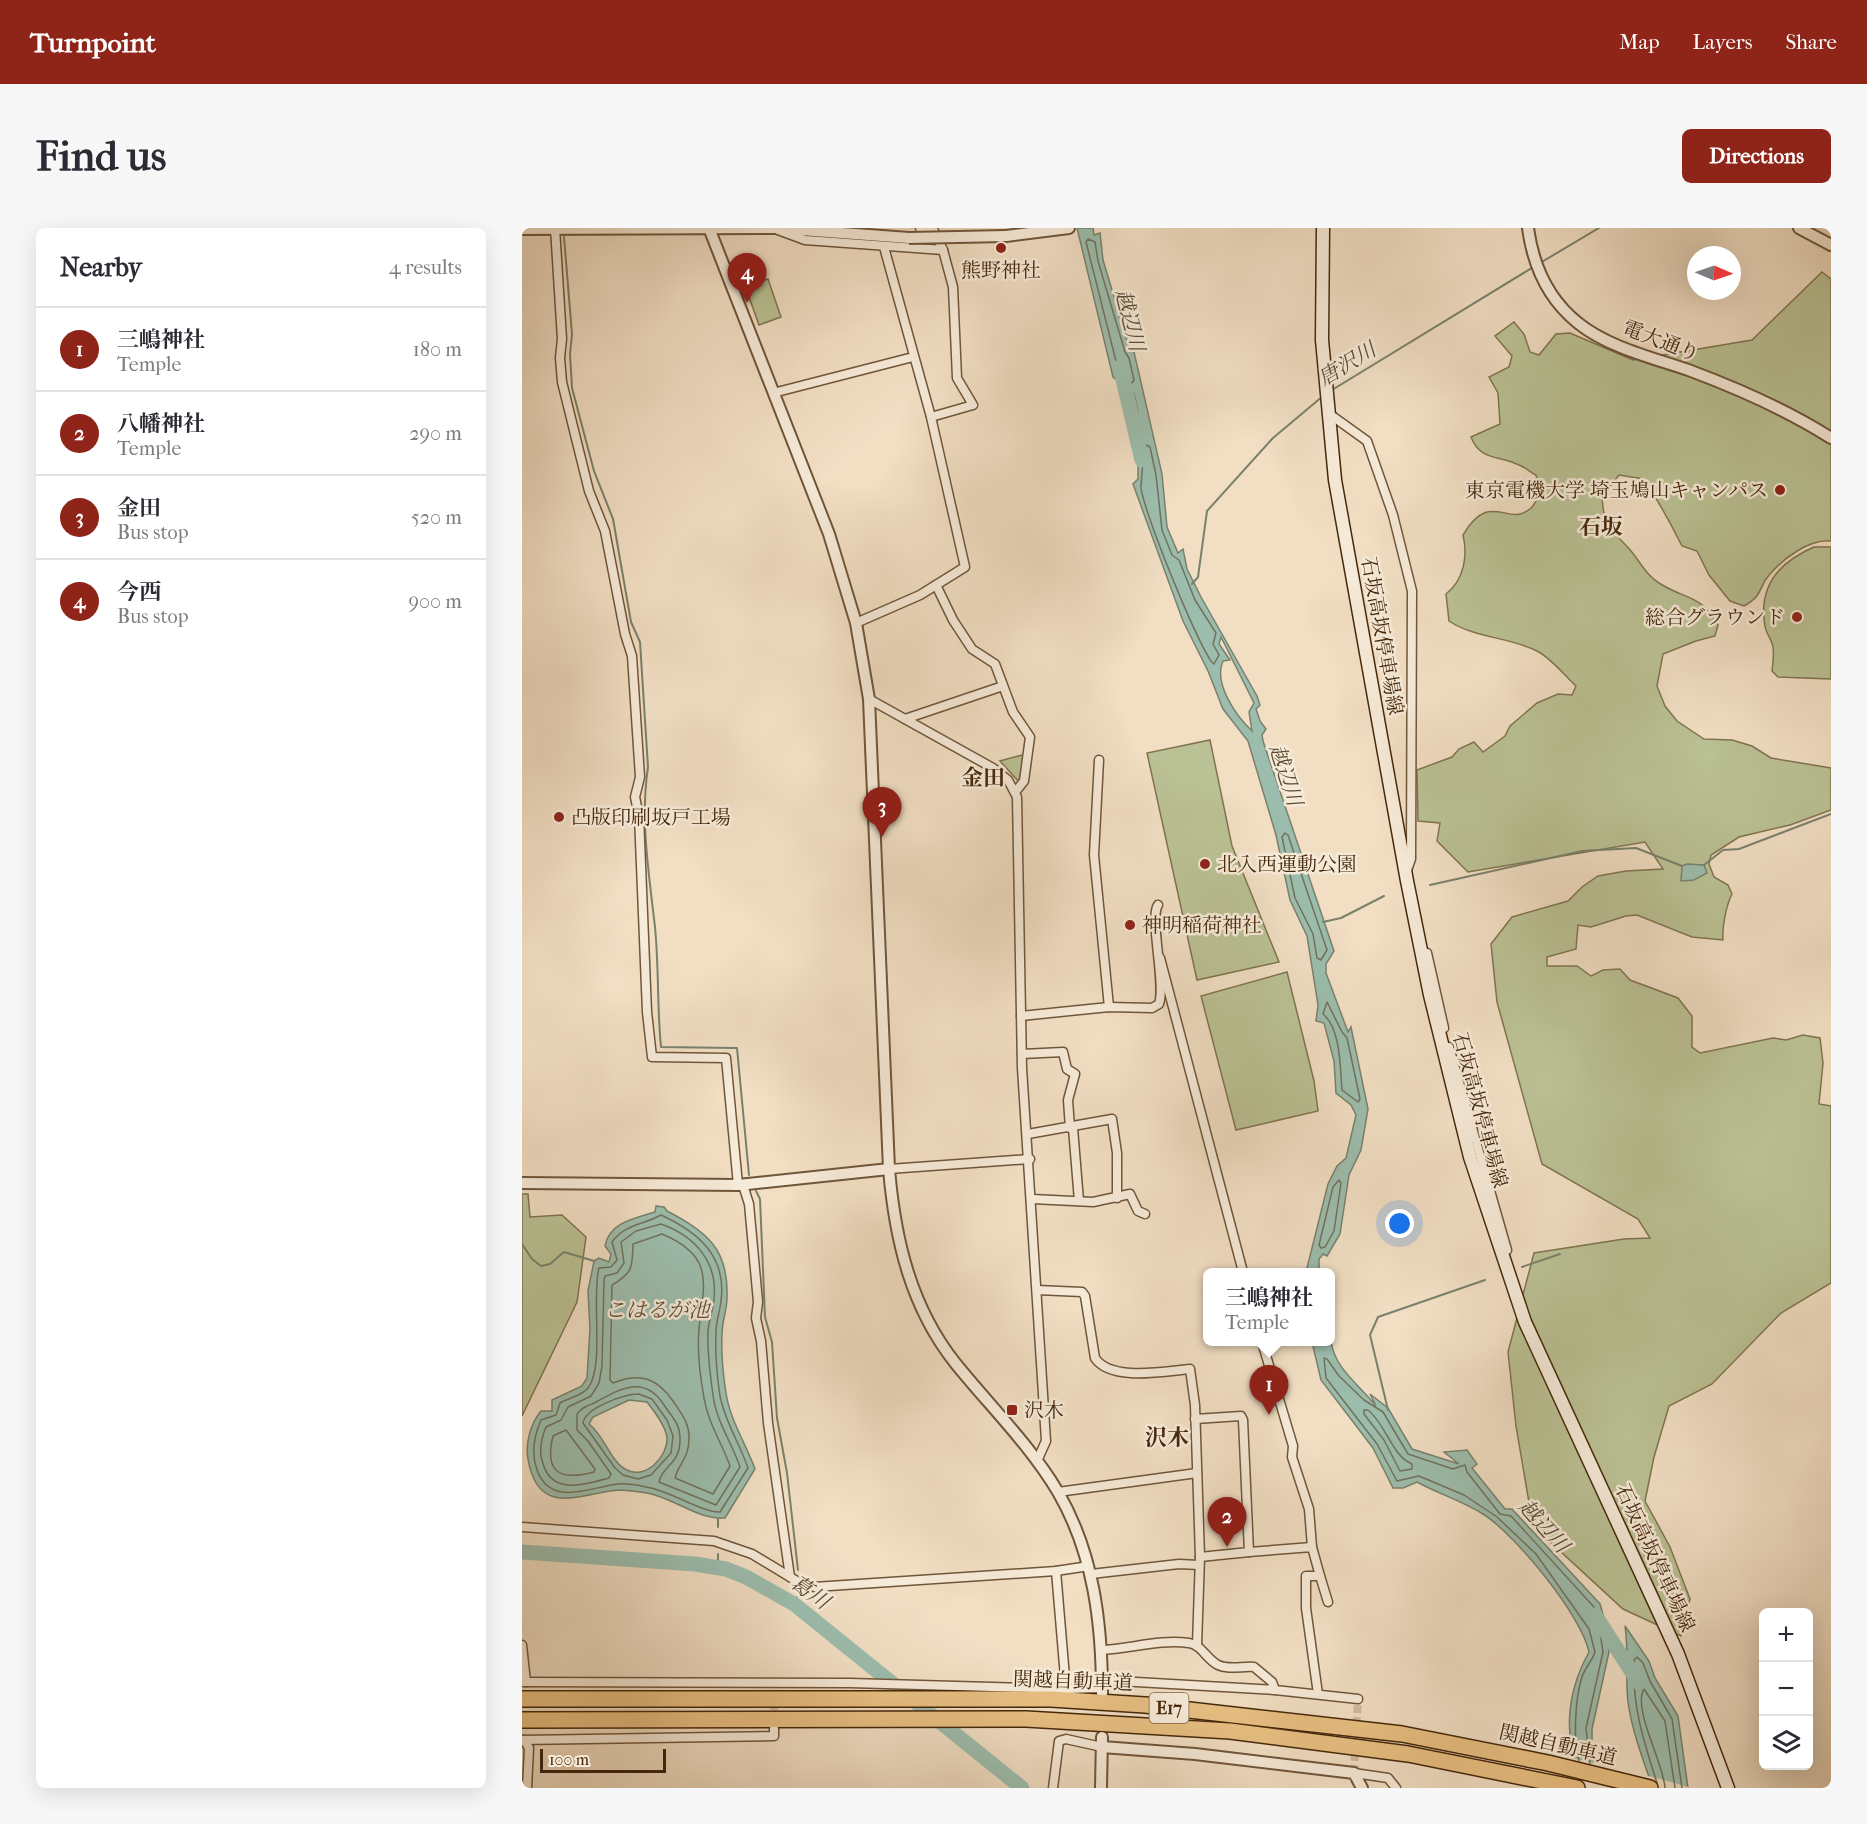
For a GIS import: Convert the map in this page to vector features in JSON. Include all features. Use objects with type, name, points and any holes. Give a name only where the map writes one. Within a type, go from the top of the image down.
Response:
[{"type":"highway","name":"関越自動車道","points":[[522,1699],[1051,1699],[1145,1705],[1402,1734],[1548,1763],[1650,1788]]},
{"type":"highway","name":"関越自動車道","points":[[522,1720],[1026,1719],[1230,1731],[1408,1754],[1578,1788]]},
{"type":"main road","name":"石坂高坂停車場線","points":[[1323,228],[1321,317],[1327,408],[1350,571],[1430,995],[1470,1156],[1525,1322],[1678,1654],[1728,1788]]},
{"type":"street","points":[[555,228],[562,339],[560,358],[562,382],[589,491],[605,531],[625,634],[632,656],[640,777],[635,797],[639,816],[646,1012],[652,1057],[726,1058],[740,1185],[749,1204],[758,1302],[756,1318],[761,1341],[768,1423],[790,1577]]},
{"type":"street","points":[[776,228],[805,240],[943,250]]},
{"type":"street","points":[[522,229],[776,228],[909,238],[1006,236],[1069,228]]},
{"type":"street","points":[[920,228],[933,229],[943,250],[953,287],[957,378],[974,405],[931,417]]},
{"type":"street","name":"電大通り","points":[[1528,228],[1540,274],[1563,310],[1593,333],[1742,392],[1781,410],[1831,438]]},
{"type":"street","points":[[1799,228],[1831,244]]},
{"type":"street","points":[[709,229],[829,534],[856,623],[869,699],[889,1169],[897,1238],[920,1306],[955,1363],[1037,1461],[1058,1492],[1090,1570],[1100,1622],[1102,1687]]},
{"type":"street","points":[[856,623],[896,606],[965,567],[931,417],[884,247]]},
{"type":"street","points":[[774,393],[913,357]]},
{"type":"street","points":[[1327,408],[1367,441],[1393,514],[1412,591],[1411,859],[1406,877]]},
{"type":"street","points":[[936,585],[953,620],[972,649],[995,664],[1013,712],[1030,737],[1024,781],[1016,791]]},
{"type":"street","points":[[905,719],[1003,686]]},
{"type":"street","points":[[869,699],[993,768],[1008,780],[1016,791],[1020,822],[1022,1054],[1047,1441],[1037,1461]]},
{"type":"street","points":[[1099,760],[1094,855],[1109,1007]]},
{"type":"street","points":[[1022,1017],[1109,1007],[1152,1008],[1159,1004],[1160,958],[1155,915],[1158,905]]},
{"type":"street","points":[[1160,958],[1242,1268]]},
{"type":"street","points":[[1022,1054],[1063,1052],[1067,1069],[1075,1074],[1068,1100],[1078,1201]]},
{"type":"street","points":[[1028,1134],[1072,1128],[1112,1119],[1117,1153],[1118,1198]]},
{"type":"street","points":[[522,1183],[740,1185],[889,1169],[1030,1159]]},
{"type":"street","points":[[1032,1199],[1078,1201],[1118,1198],[1130,1194],[1138,1211],[1146,1214]]},
{"type":"street","points":[[1037,1290],[1082,1292],[1085,1296],[1095,1358],[1100,1366],[1108,1370],[1144,1374],[1191,1369],[1195,1419],[1199,1561],[1197,1645],[1210,1660],[1223,1667],[1254,1667],[1272,1682],[1275,1690]]},
{"type":"street","points":[[1263,1346],[1293,1446],[1292,1457],[1309,1509],[1312,1547],[1328,1602]]},
{"type":"street","points":[[1195,1419],[1241,1416],[1243,1420],[1249,1552]]},
{"type":"street","points":[[1058,1492],[1197,1473]]},
{"type":"street","points":[[522,1527],[714,1540],[752,1554],[790,1577],[814,1587],[1179,1564],[1249,1552],[1312,1547]]},
{"type":"street","points":[[1056,1571],[1066,1689]]},
{"type":"street","points":[[1318,1694],[1306,1608],[1306,1576],[1320,1576]]},
{"type":"street","points":[[1101,1650],[1160,1642],[1197,1645]]},
{"type":"street","points":[[522,1645],[524,1682],[775,1685],[860,1683],[1066,1689],[1102,1687],[1275,1690],[1359,1699]]},
{"type":"street","points":[[523,1740],[774,1736],[774,1730]]},
{"type":"street","points":[[1053,1788],[1059,1742],[1066,1739],[1388,1778],[1396,1788]]},
{"type":"street","points":[[523,1740],[529,1748],[526,1788]]},
{"type":"street","points":[[1101,1788],[1102,1742]]},
{"type":"street","points":[[1354,1773],[1362,1788]]},
{"type":"shaded area","points":[[1822,272],[1831,279],[1831,541],[1814,543],[1790,556],[1770,574],[1755,598],[1744,606],[1730,601],[1709,575],[1697,551],[1682,546],[1644,479],[1619,475],[1602,496],[1607,523],[1647,573],[1669,589],[1698,602],[1711,614],[1718,625],[1715,636],[1663,654],[1657,686],[1665,706],[1677,721],[1704,739],[1732,740],[1752,746],[1771,758],[1831,768],[1831,810],[1790,825],[1739,837],[1711,855],[1709,864],[1714,877],[1728,885],[1732,894],[1725,917],[1723,940],[1692,937],[1637,915],[1626,916],[1591,927],[1578,925],[1576,949],[1547,957],[1547,966],[1577,966],[1591,976],[1603,970],[1620,969],[1630,980],[1678,998],[1692,1016],[1692,1047],[1700,1053],[1773,1038],[1786,1040],[1803,1035],[1820,1038],[1823,1063],[1819,1104],[1831,1106],[1831,1283],[1781,1313],[1712,1384],[1669,1406],[1654,1457],[1645,1501],[1670,1547],[1690,1599],[1681,1636],[1623,1609],[1533,1526],[1516,1426],[1508,1352],[1534,1253],[1624,1239],[1650,1238],[1638,1219],[1542,1164],[1497,1002],[1491,944],[1512,917],[1568,901],[1598,876],[1626,871],[1663,869],[1645,842],[1468,872],[1437,841],[1440,823],[1418,821],[1417,770],[1452,757],[1459,749],[1474,742],[1483,752],[1505,736],[1510,726],[1537,703],[1558,694],[1572,695],[1576,686],[1552,662],[1537,651],[1470,631],[1449,621],[1446,594],[1461,575],[1465,559],[1463,535],[1473,521],[1482,514],[1491,511],[1523,513],[1532,507],[1540,492],[1536,475],[1512,462],[1485,454],[1479,450],[1471,437],[1500,424],[1498,393],[1489,377],[1509,367],[1512,356],[1495,336],[1514,322],[1524,334],[1530,352],[1539,355],[1556,334],[1570,333],[1633,360],[1752,340]]},
{"type":"shaded area","points":[[768,279],[781,317],[759,325],[745,286]]},
{"type":"shaded area","name":"総合グラウンド","points":[[1814,547],[1831,547],[1831,679],[1778,677],[1772,671],[1774,657],[1772,643],[1765,626],[1765,599],[1768,588],[1781,568]]},
{"type":"shaded area","name":"北入西運動公園","points":[[1210,740],[1232,846],[1279,962],[1197,980],[1147,753]]},
{"type":"shaded area","points":[[1022,755],[1024,757],[1019,782],[1000,761]]},
{"type":"shaded area","points":[[1287,972],[1314,1081],[1318,1111],[1236,1130],[1201,996]]},
{"type":"shaded area","points":[[522,1194],[528,1194],[530,1217],[562,1215],[586,1237],[577,1302],[522,1416]]},
{"type":"water","points":[[1077,228],[1093,228],[1094,235],[1100,233],[1103,260],[1130,350],[1134,352],[1162,474],[1167,527],[1178,553],[1183,549],[1187,569],[1201,597],[1257,696],[1260,705],[1256,709],[1266,729],[1262,735],[1263,741],[1334,951],[1326,964],[1326,973],[1348,1032],[1351,1027],[1368,1109],[1361,1150],[1349,1175],[1340,1234],[1327,1256],[1323,1254],[1319,1259],[1319,1268],[1307,1268],[1328,1184],[1337,1166],[1346,1158],[1356,1115],[1351,1105],[1336,1093],[1334,1061],[1324,1023],[1316,1021],[1318,1005],[1307,936],[1290,900],[1276,835],[1248,741],[1223,709],[1208,671],[1183,621],[1133,484],[1138,479],[1138,412],[1134,394],[1113,377]],"holes":[[[1221,637],[1254,703],[1249,712],[1252,731],[1239,717],[1224,689],[1221,670],[1223,661],[1230,660],[1219,644]]]},
{"type":"water","points":[[1704,865],[1707,873],[1694,880],[1681,881],[1682,866]]},
{"type":"water","name":"こはるが池","points":[[656,1206],[664,1207],[694,1227],[713,1244],[724,1267],[727,1298],[722,1329],[722,1349],[726,1393],[735,1422],[755,1469],[725,1518],[705,1516],[667,1499],[633,1491],[619,1490],[563,1498],[551,1496],[541,1490],[533,1478],[528,1459],[528,1440],[537,1416],[541,1411],[552,1411],[552,1400],[582,1386],[587,1378],[590,1329],[588,1291],[594,1261],[599,1258],[609,1262],[611,1254],[605,1246],[612,1231],[618,1226],[655,1212]],"holes":[[[629,1400],[647,1402],[664,1429],[667,1438],[666,1445],[660,1459],[648,1469],[634,1472],[627,1470],[616,1461],[595,1429],[589,1424],[593,1417]]]},
{"type":"water","points":[[1313,1346],[1332,1346],[1337,1359],[1348,1376],[1376,1406],[1370,1394],[1388,1408],[1412,1449],[1459,1464],[1444,1452],[1467,1450],[1477,1464],[1472,1468],[1505,1509],[1512,1509],[1600,1604],[1609,1652],[1592,1729],[1592,1751],[1601,1786],[1580,1788],[1575,1770],[1570,1735],[1571,1703],[1581,1669],[1589,1652],[1584,1637],[1561,1598],[1529,1557],[1483,1514],[1417,1482],[1403,1488],[1393,1488],[1373,1448],[1321,1380]]},
{"type":"water","points":[[1625,1626],[1649,1661],[1655,1678],[1678,1716],[1688,1788],[1653,1788],[1630,1713]]},
{"type":"pier","points":[[1568,1757],[1599,1764],[1605,1788],[1577,1788]]},
{"type":"pier","points":[[1645,1775],[1671,1782],[1691,1788],[1649,1788]]},
{"type":"waterway","name":"唐沢川","points":[[1540,263],[1599,228]]},
{"type":"waterway","points":[[564,237],[572,334],[570,354],[572,388],[594,471],[613,519],[631,622],[640,642],[648,767],[645,827],[656,942],[661,1047],[737,1048],[749,1175]]},
{"type":"waterway","name":"唐沢川","points":[[1332,390],[1535,266]]},
{"type":"waterway","name":"越辺川","points":[[1120,367],[1142,460]]},
{"type":"waterway","name":"唐沢川","points":[[1192,584],[1198,577],[1207,511],[1273,438],[1323,396]]},
{"type":"waterway","points":[[1704,865],[1723,850],[1739,849],[1831,814]]},
{"type":"waterway","points":[[1430,885],[1582,851],[1636,848],[1682,866]]},
{"type":"waterway","points":[[1323,922],[1341,918],[1384,896]]},
{"type":"waterway","points":[[756,1191],[760,1199],[765,1317],[772,1342],[777,1418],[787,1473],[798,1570]]},
{"type":"waterway","points":[[522,1244],[532,1259],[541,1266],[550,1264],[564,1252],[594,1261]]},
{"type":"waterway","points":[[1522,1267],[1560,1254]]},
{"type":"waterway","points":[[1388,1410],[1370,1335],[1378,1317],[1485,1280]]},
{"type":"waterway","points":[[718,1519],[718,1527]]},
{"type":"waterway","name":"葛川","points":[[522,1552],[695,1564],[726,1569],[746,1577],[794,1604],[1022,1788]]},
{"type":"waterway","points":[[718,1554],[718,1567]]},
{"type":"waterway","name":"葛川","points":[[794,1604],[797,1597]]},
{"type":"waterway","name":"越辺川","points":[[1595,1615],[1639,1683]]},
{"type":"tunnel","points":[[774,1722],[775,1689]]},
{"type":"tunnel","points":[[1354,1773],[1358,1699]]},
{"type":"place","name":"熊野神社","points":[[1001,248]]},
{"type":"place","name":"今西","points":[[747,303]]},
{"type":"place","name":"東京電機大学 埼玉鳩山キャンパス","points":[[1780,490]]},
{"type":"place","name":"総合グラウンド","points":[[1797,617]]},
{"type":"place","name":"凸版印刷坂戸工場","points":[[559,817]]},
{"type":"place","name":"金田","points":[[882,837]]},
{"type":"place","name":"北入西運動公園","points":[[1205,864]]},
{"type":"place","name":"神明稲荷神社","points":[[1130,925]]},
{"type":"place","name":"沢木","points":[[1012,1410]]},
{"type":"place","name":"三嶋神社","points":[[1269,1415]]},
{"type":"place","name":"八幡神社","points":[[1227,1547]]},
{"type":"district","name":"石坂","points":[[1601,527]]},
{"type":"district","name":"金田","points":[[983,778]]},
{"type":"district","name":"沢木","points":[[1167,1438]]}]
